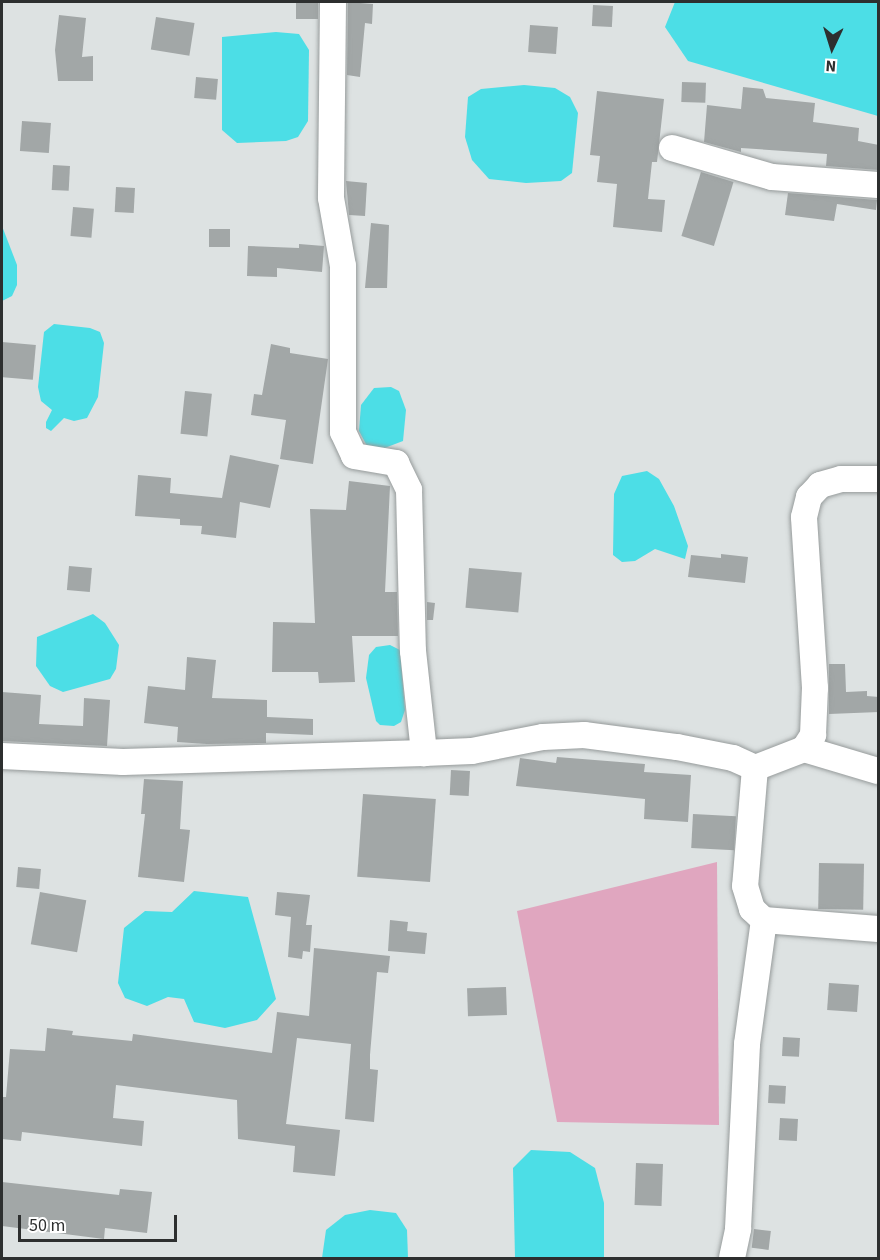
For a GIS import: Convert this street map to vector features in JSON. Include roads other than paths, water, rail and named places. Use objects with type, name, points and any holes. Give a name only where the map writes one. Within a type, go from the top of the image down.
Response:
[{"type":"street","points":[[333,2],[331,198],[343,266],[343,432],[354,456],[396,463],[409,490],[413,651],[424,753]]},
{"type":"street","points":[[672,148],[772,177],[879,185]]},
{"type":"street","points":[[804,750],[813,735],[815,688],[804,517],[809,497],[820,485],[841,479],[879,479]]},
{"type":"street","points":[[2,756],[123,762],[424,753],[472,751],[543,737],[584,735],[676,747],[733,758],[755,768],[804,750],[879,771]]},
{"type":"street","points":[[755,768],[745,886],[752,909],[764,920],[879,929]]},
{"type":"street","points":[[732,1258],[738,1229],[747,1044],[764,920]]},
{"type":"water","points":[[675,2],[878,2],[878,116],[688,61],[665,27]]},
{"type":"water","points":[[276,32],[299,34],[309,50],[308,121],[298,137],[286,141],[237,143],[222,130],[222,37]]},
{"type":"water","points":[[524,85],[555,88],[570,97],[578,113],[572,173],[561,181],[526,183],[489,179],[472,160],[465,137],[468,97],[481,89]]},
{"type":"water","points":[[2,226],[17,265],[17,285],[12,296],[2,301]]},
{"type":"water","points":[[54,324],[90,328],[100,332],[104,343],[98,397],[87,418],[74,421],[64,418],[51,431],[46,428],[46,422],[52,410],[41,401],[38,387],[44,332]]},
{"type":"water","points":[[391,387],[399,391],[406,410],[403,441],[382,449],[368,448],[359,431],[361,405],[374,388]]},
{"type":"water","points":[[647,471],[659,479],[674,506],[688,546],[685,559],[655,549],[635,561],[622,562],[613,555],[614,494],[622,476]]},
{"type":"water","points":[[93,614],[105,623],[119,645],[116,669],[110,679],[63,692],[50,686],[36,666],[37,637]]},
{"type":"water","points":[[390,645],[400,650],[405,710],[401,722],[394,726],[380,725],[376,721],[366,678],[369,655],[376,647]]},
{"type":"water","points":[[194,891],[248,897],[276,999],[257,1020],[225,1028],[194,1022],[184,999],[168,997],[147,1006],[125,998],[118,983],[124,928],[145,911],[172,912]]},
{"type":"water","points":[[531,1150],[570,1152],[595,1168],[604,1203],[604,1258],[515,1258],[513,1168]]},
{"type":"water","points":[[370,1210],[396,1213],[407,1230],[408,1258],[322,1258],[326,1230],[345,1215]]}]
